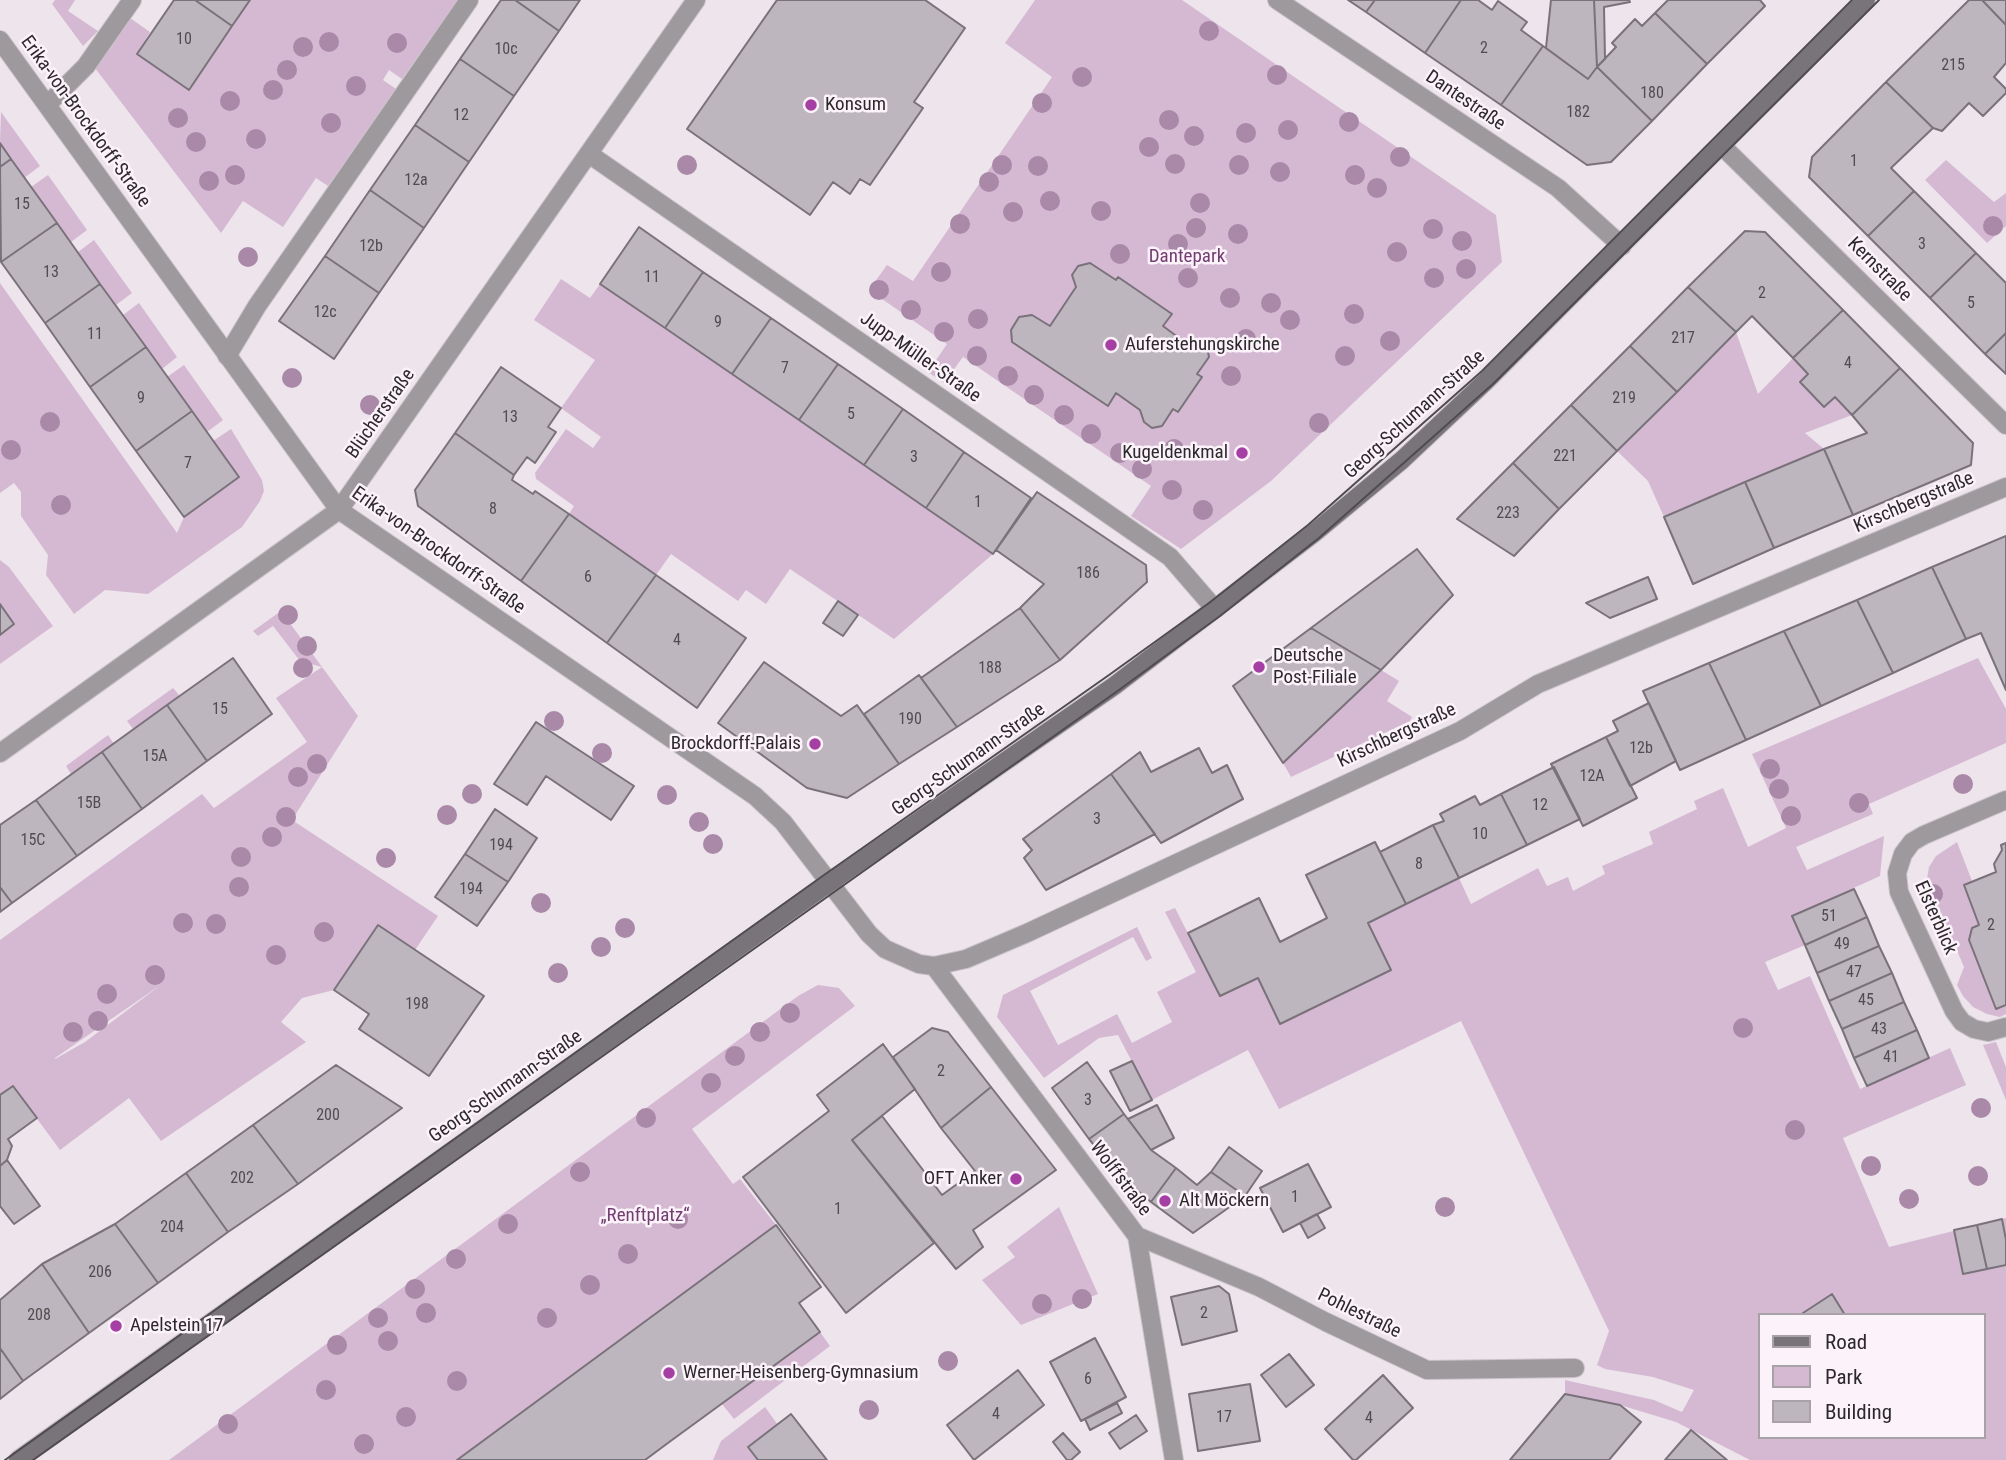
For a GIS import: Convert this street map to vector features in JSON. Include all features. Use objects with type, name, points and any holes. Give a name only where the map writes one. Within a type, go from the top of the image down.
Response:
[{"type":"main road","name":"Georg-Schumann-Straße","points":[[18,1460],[829,883],[1114,686],[1314,533],[1402,460],[1487,380],[1866,0]]},
{"type":"street","points":[[47,105],[86,66],[132,0]]},
{"type":"street","points":[[227,356],[257,306],[469,0]]},
{"type":"street","name":"Blücherstraße","points":[[0,753],[339,510],[696,0]]},
{"type":"street","name":"Dantestraße","points":[[1278,0],[1558,188],[1622,246]]},
{"type":"street","name":"Erika-von-Brockdorff-Straße","points":[[0,40],[339,510],[755,796],[783,822],[829,883]]},
{"type":"street","name":"Kernstraße","points":[[1722,146],[2006,425]]},
{"type":"street","name":"Jupp-Müller-Straße","points":[[589,154],[1170,558],[1215,609]]},
{"type":"street","name":"Kirschbergstraße","points":[[934,967],[966,959],[1027,933],[1448,737],[1538,684],[2006,487]]},
{"type":"street","name":"Elsterblick","points":[[2006,800],[1912,842],[1903,854],[1897,873],[1899,892],[1954,1011],[1962,1022],[1974,1029],[1988,1031],[2006,1027]]},
{"type":"street","points":[[829,883],[869,933],[886,949],[904,959],[934,967]]},
{"type":"street","name":"Wolffstraße","points":[[934,967],[1137,1237],[1174,1460]]},
{"type":"street","name":"Pohlestraße","points":[[1137,1237],[1259,1287],[1427,1370],[1575,1368]]},
{"type":"green space","points":[[55,0],[75,0],[68,11],[98,31],[83,46],[52,4]]},
{"type":"green space","points":[[250,0],[458,0],[402,79],[389,70],[383,80],[396,89],[328,186],[316,178],[283,227],[243,201],[221,233],[95,68],[130,18],[150,32],[137,54],[189,90]]},
{"type":"green space","name":"Dantepark","points":[[1035,0],[1182,0],[1496,215],[1502,262],[1271,481],[1181,549],[1131,516],[1151,486],[963,357],[944,383],[928,372],[947,344],[869,290],[887,265],[913,281],[1052,77],[1005,43]]},
{"type":"green space","points":[[1,112],[40,166],[24,178],[0,143]]},
{"type":"green space","points":[[1946,160],[1994,202],[2006,193],[2006,226],[1987,243],[1925,180]]},
{"type":"green space","points":[[48,175],[87,230],[71,242],[31,187]]},
{"type":"green space","points":[[94,240],[132,293],[116,305],[78,252]]},
{"type":"green space","points":[[561,279],[590,298],[600,284],[993,554],[894,639],[790,569],[766,604],[746,590],[738,601],[671,554],[656,575],[569,514],[574,506],[536,479],[535,473],[566,429],[593,448],[601,437],[561,408],[595,360],[534,320]]},
{"type":"green space","points":[[0,283],[177,533],[184,517],[239,477],[213,441],[231,429],[262,480],[264,491],[260,501],[242,527],[148,594],[105,590],[74,614],[46,575],[48,555],[21,516],[21,492],[14,483],[0,493]]},
{"type":"green space","points":[[139,303],[177,357],[162,369],[123,315]]},
{"type":"green space","points":[[1736,332],[1758,394],[1793,358],[1808,374],[1800,382],[1824,407],[1835,397],[1852,415],[1805,433],[1824,449],[1664,517],[1648,481],[1617,451]]},
{"type":"green space","points":[[184,365],[223,420],[207,432],[167,377]]},
{"type":"green space","points":[[0,560],[9,567],[53,626],[0,664],[0,635],[14,624],[0,604]]},
{"type":"green space","points":[[281,611],[358,716],[292,820],[438,916],[415,950],[378,925],[334,990],[302,998],[281,1022],[306,1042],[161,1141],[129,1098],[60,1150],[13,1086],[0,1095],[0,940],[202,794],[214,808],[307,742],[276,698],[322,667],[300,661],[273,626],[258,636],[253,631]],"holes":[[[162,984],[85,1042],[55,1059]]]},
{"type":"green space","points":[[1978,658],[2006,709],[2006,743],[1869,804],[1873,814],[1796,847],[1807,870],[1884,836],[1880,876],[1792,916],[1805,945],[1765,962],[1778,990],[1810,976],[1860,1089],[1950,1048],[1966,1085],[1843,1138],[1889,1247],[2006,1218],[2006,1460],[1750,1460],[1676,1422],[1620,1405],[1565,1394],[1565,1380],[1654,1400],[1682,1412],[1694,1390],[1653,1377],[1605,1369],[1597,1365],[1609,1331],[1461,1021],[1279,1109],[1248,1050],[1152,1100],[1118,1035],[1099,1038],[1044,1078],[997,1017],[1003,995],[1137,927],[1152,958],[1146,961],[1133,937],[1030,991],[1058,1045],[1117,1014],[1132,1043],[1172,1022],[1157,992],[1196,972],[1165,912],[1175,908],[1220,996],[1258,978],[1280,1024],[1390,970],[1368,923],[1459,878],[1471,904],[1538,868],[1547,886],[1568,877],[1573,891],[1605,874],[1602,866],[1653,844],[1649,832],[1697,809],[1694,801],[1723,788],[1748,847],[1786,828],[1752,754]]},
{"type":"green space","points":[[1381,670],[1399,681],[1387,701],[1412,717],[1410,721],[1291,777],[1283,763]]},
{"type":"green space","points":[[173,688],[180,696],[134,730],[127,721]]},
{"type":"green space","points":[[108,735],[114,744],[71,774],[66,766]]},
{"type":"green space","points":[[1957,842],[1972,881],[1964,886],[1979,925],[1972,928],[1969,940],[1996,1009],[2006,1005],[2006,1014],[2000,1017],[1973,1007],[1963,996],[1957,985],[1964,967],[1940,911],[1928,915],[1923,902],[1929,867],[1936,856]]},
{"type":"green space","name":"„Renftplatz“","points":[[818,985],[839,988],[855,1006],[692,1129],[733,1184],[740,1179],[776,1225],[457,1460],[169,1460],[798,996]]},
{"type":"green space","points":[[1996,1042],[2006,1067],[2006,1100],[1983,1045]]},
{"type":"green space","points":[[1059,1207],[1098,1294],[1021,1325],[982,1280],[1015,1257],[1007,1247]]},
{"type":"green space","points":[[820,1332],[830,1346],[734,1419],[722,1404]]},
{"type":"green space","points":[[765,1407],[778,1425],[749,1447],[758,1460],[713,1460],[721,1441]]},
{"type":"building","points":[[174,0],[195,0],[232,26],[189,90],[137,54]]},
{"type":"building","points":[[195,0],[250,0],[232,26]]},
{"type":"building","points":[[501,0],[515,0],[559,31],[514,96],[460,59]]},
{"type":"building","points":[[515,0],[580,0],[559,31]]},
{"type":"building","name":"Konsum","points":[[777,0],[925,0],[965,28],[914,102],[923,108],[870,185],[860,179],[850,194],[833,182],[810,215],[687,129]]},
{"type":"building","points":[[1348,0],[1375,0],[1366,12]]},
{"type":"building","points":[[1375,0],[1461,0],[1425,53],[1366,12]]},
{"type":"building","points":[[1461,0],[1478,0],[1492,10],[1498,1],[1527,22],[1521,30],[1543,46],[1501,105],[1425,53]]},
{"type":"building","points":[[1551,0],[1594,0],[1597,67],[1588,79],[1546,48]]},
{"type":"building","points":[[1594,0],[1630,2],[1604,7],[1605,59],[1597,67]]},
{"type":"building","points":[[1668,0],[1760,0],[1765,6],[1707,64],[1655,13]]},
{"type":"building","points":[[1969,0],[1982,0],[2006,25],[2006,63],[1994,77],[2006,89],[2006,93],[1983,116],[1969,103],[1942,131],[1933,128],[1886,82]]},
{"type":"building","points":[[1982,0],[2006,0],[2006,25]]},
{"type":"building","points":[[1655,13],[1707,64],[1652,121],[1597,67],[1616,47],[1612,43],[1635,19],[1642,26]]},
{"type":"building","points":[[1543,46],[1588,79],[1597,67],[1652,121],[1611,162],[1587,165],[1501,105]]},
{"type":"building","points":[[460,59],[514,96],[469,162],[415,125]]},
{"type":"building","points":[[1886,82],[1933,128],[1891,168],[1914,191],[1868,236],[1809,177],[1812,157]]},
{"type":"building","points":[[415,125],[469,162],[424,228],[370,190]]},
{"type":"building","points":[[0,143],[11,159],[0,167]]},
{"type":"building","points":[[11,159],[57,223],[1,262],[0,167]]},
{"type":"building","points":[[370,190],[424,228],[379,293],[325,256]]},
{"type":"building","points":[[1914,191],[1976,253],[1930,298],[1868,236]]},
{"type":"building","points":[[57,223],[100,284],[45,323],[1,262]]},
{"type":"building","points":[[639,227],[703,272],[665,328],[600,284]]},
{"type":"building","points":[[1745,231],[1765,232],[1843,310],[1793,358],[1752,316],[1736,332],[1688,287]]},
{"type":"building","points":[[1976,253],[2006,283],[2006,333],[1985,354],[1930,298]]},
{"type":"building","points":[[325,256],[379,293],[334,359],[279,321]]},
{"type":"building","name":"Auferstehungskirche","points":[[1090,263],[1116,280],[1118,277],[1172,314],[1163,326],[1187,344],[1198,341],[1207,346],[1209,357],[1197,374],[1202,377],[1178,412],[1173,409],[1162,426],[1152,428],[1144,422],[1140,410],[1116,393],[1108,406],[1012,342],[1011,330],[1019,317],[1032,315],[1050,326],[1076,287],[1072,275],[1078,266]]},
{"type":"building","points":[[703,272],[771,318],[732,374],[665,328]]},
{"type":"building","points":[[100,284],[146,347],[90,387],[45,323]]},
{"type":"building","points":[[1688,287],[1736,332],[1677,392],[1630,346]]},
{"type":"building","points":[[1843,310],[1900,368],[1852,415],[1835,397],[1824,407],[1800,382],[1808,374],[1793,358]]},
{"type":"building","points":[[771,318],[838,364],[799,420],[732,374]]},
{"type":"building","points":[[2006,333],[2006,374],[1985,354]]},
{"type":"building","points":[[1630,346],[1677,392],[1617,451],[1571,405]]},
{"type":"building","points":[[146,347],[192,411],[136,451],[90,387]]},
{"type":"building","points":[[838,364],[903,409],[864,465],[799,420]]},
{"type":"building","points":[[501,367],[561,408],[548,427],[556,432],[535,463],[527,457],[514,475],[455,433]]},
{"type":"building","points":[[1900,368],[1973,443],[1971,465],[1853,515],[1824,449],[1867,433],[1852,415]]},
{"type":"building","points":[[1571,405],[1617,451],[1559,509],[1513,463]]},
{"type":"building","points":[[903,409],[964,452],[926,508],[864,465]]},
{"type":"building","points":[[192,411],[239,477],[184,517],[136,451]]},
{"type":"building","points":[[455,433],[514,475],[512,480],[533,494],[535,491],[569,514],[521,581],[418,506],[415,490]]},
{"type":"building","points":[[1824,449],[1853,515],[1774,548],[1745,482]]},
{"type":"building","points":[[964,452],[1031,498],[993,554],[926,508]]},
{"type":"building","points":[[1513,463],[1559,509],[1514,556],[1457,519]]},
{"type":"building","points":[[1745,482],[1774,548],[1693,584],[1664,517]]},
{"type":"building","points":[[1037,492],[1146,565],[1147,582],[1060,660],[1020,608],[1044,584],[996,550]]},
{"type":"building","points":[[569,514],[656,575],[607,643],[521,581]]},
{"type":"building","points":[[2006,536],[2006,690],[1981,633],[1966,639],[1932,567]]},
{"type":"building","points":[[1417,549],[1453,595],[1381,670],[1311,628]]},
{"type":"building","points":[[1932,567],[1966,639],[1893,673],[1857,600]]},
{"type":"building","points":[[656,575],[746,638],[697,708],[607,643]]},
{"type":"building","points":[[1648,577],[1657,599],[1610,618],[1586,603]]},
{"type":"building","points":[[1857,600],[1893,673],[1821,706],[1784,631]]},
{"type":"building","points":[[838,601],[858,615],[843,636],[823,623]]},
{"type":"building","points":[[0,604],[14,624],[0,635]]},
{"type":"building","points":[[1020,608],[1060,660],[957,727],[921,678]]},
{"type":"building","points":[[1311,628],[1381,670],[1283,763],[1233,686]]},
{"type":"building","points":[[1784,631],[1821,706],[1746,740],[1709,663]]},
{"type":"building","points":[[233,658],[272,714],[207,761],[167,705]]},
{"type":"building","name":"Brockdorff-Palais","points":[[764,662],[841,716],[857,705],[899,764],[847,798],[807,788],[718,723]]},
{"type":"building","points":[[1709,663],[1746,740],[1680,770],[1643,691]]},
{"type":"building","points":[[919,675],[957,727],[899,764],[864,714]]},
{"type":"building","points":[[1649,703],[1676,761],[1630,786],[1606,737],[1618,731],[1613,721]]},
{"type":"building","points":[[167,705],[207,761],[142,809],[102,752]]},
{"type":"building","points":[[536,722],[634,786],[611,820],[546,776],[527,805],[494,784]]},
{"type":"building","points":[[1606,737],[1637,798],[1583,826],[1551,764]]},
{"type":"building","points":[[1199,748],[1212,773],[1227,765],[1243,799],[1161,843],[1111,774],[1140,752],[1151,772]]},
{"type":"building","points":[[102,752],[142,809],[77,856],[36,800]]},
{"type":"building","points":[[1554,767],[1580,819],[1527,845],[1501,794]]},
{"type":"building","points":[[1111,774],[1155,834],[1046,890],[1024,858],[1032,850],[1023,839]]},
{"type":"building","points":[[1501,794],[1527,845],[1459,878],[1433,825],[1444,821],[1440,814],[1475,796],[1480,805]]},
{"type":"building","points":[[36,800],[77,856],[12,903],[0,887],[0,825]]},
{"type":"building","points":[[495,809],[537,838],[508,882],[465,854]]},
{"type":"building","points":[[1433,825],[1459,878],[1406,904],[1380,852]]},
{"type":"building","points":[[1375,842],[1406,904],[1368,923],[1391,970],[1280,1024],[1258,978],[1220,996],[1188,933],[1259,898],[1280,942],[1327,918],[1306,875]]},
{"type":"building","points":[[2006,843],[2006,1005],[1996,1009],[1969,940],[1972,928],[1979,925],[1964,885],[1996,872],[1994,864],[2002,850],[2001,845]]},
{"type":"building","points":[[465,854],[508,882],[477,926],[435,897]]},
{"type":"building","points":[[0,887],[12,903],[0,912]]},
{"type":"building","points":[[1854,889],[1867,917],[1805,945],[1792,916]]},
{"type":"building","points":[[1867,917],[1879,946],[1817,973],[1805,945]]},
{"type":"building","points":[[378,925],[484,996],[429,1076],[359,1029],[369,1014],[334,990]]},
{"type":"building","points":[[1879,946],[1892,973],[1829,1001],[1817,973]]},
{"type":"building","points":[[1892,973],[1904,1002],[1842,1029],[1829,1001]]},
{"type":"building","points":[[1904,1002],[1917,1030],[1854,1058],[1842,1029]]},
{"type":"building","points":[[932,1028],[948,1032],[991,1087],[941,1128],[893,1057]]},
{"type":"building","points":[[1917,1030],[1929,1058],[1867,1086],[1854,1058]]},
{"type":"building","points":[[883,1044],[915,1089],[852,1140],[934,1243],[846,1313],[743,1177],[829,1111],[817,1095]]},
{"type":"building","points":[[1132,1061],[1152,1100],[1130,1111],[1110,1071]]},
{"type":"building","points":[[1087,1062],[1124,1114],[1089,1139],[1052,1088]]},
{"type":"building","points":[[336,1065],[402,1108],[298,1184],[253,1125]]},
{"type":"building","points":[[13,1086],[37,1118],[8,1139],[12,1146],[7,1160],[0,1166],[0,1095]]},
{"type":"building","points":[[991,1087],[1056,1170],[973,1230],[983,1247],[956,1269],[852,1140],[882,1116],[942,1195],[975,1171],[941,1128]]},
{"type":"building","points":[[1157,1105],[1174,1138],[1151,1150],[1128,1119]]},
{"type":"building","points":[[1124,1114],[1151,1150],[1176,1168],[1151,1202],[1118,1174],[1089,1139]]},
{"type":"building","points":[[253,1125],[298,1184],[228,1232],[186,1173]]},
{"type":"building","points":[[1229,1147],[1262,1171],[1245,1196],[1211,1172]]},
{"type":"building","points":[[7,1160],[40,1206],[14,1224],[0,1206],[0,1166]]},
{"type":"building","points":[[1308,1164],[1331,1207],[1283,1232],[1260,1188]]},
{"type":"building","points":[[1176,1168],[1197,1185],[1211,1172],[1245,1196],[1193,1233],[1151,1202]]},
{"type":"building","points":[[186,1173],[228,1232],[158,1283],[115,1224]]},
{"type":"building","points":[[1317,1214],[1325,1228],[1308,1238],[1300,1223]]},
{"type":"building","points":[[2002,1219],[2006,1240],[2006,1265],[1987,1269],[1977,1225]]},
{"type":"building","points":[[115,1224],[158,1283],[89,1333],[42,1264]]},
{"type":"building","name":"Werner-Heisenberg-Gymnasium","points":[[776,1225],[821,1287],[799,1303],[820,1332],[645,1460],[457,1460]]},
{"type":"building","points":[[1977,1225],[1987,1269],[1963,1274],[1954,1230]]},
{"type":"building","points":[[42,1264],[89,1333],[23,1381],[0,1348],[0,1300]]},
{"type":"building","points":[[1219,1286],[1229,1294],[1237,1331],[1182,1345],[1171,1297]]},
{"type":"building","points":[[1832,1294],[1844,1313],[1803,1313]]},
{"type":"building","points":[[1095,1338],[1126,1397],[1081,1421],[1050,1362]]},
{"type":"building","points":[[0,1348],[23,1381],[0,1399]]},
{"type":"building","points":[[1289,1354],[1314,1385],[1286,1407],[1261,1375]]},
{"type":"building","points":[[1018,1370],[1044,1405],[974,1460],[947,1425]]},
{"type":"building","points":[[1383,1375],[1413,1408],[1353,1460],[1325,1429]]},
{"type":"building","points":[[1250,1384],[1260,1441],[1198,1451],[1189,1394]]},
{"type":"building","points":[[1565,1394],[1620,1405],[1641,1422],[1609,1460],[1510,1460]]},
{"type":"building","points":[[1117,1403],[1122,1413],[1090,1430],[1085,1419]]},
{"type":"building","points":[[791,1414],[827,1460],[758,1460],[748,1447]]},
{"type":"building","points":[[1136,1415],[1147,1431],[1120,1449],[1109,1433]]},
{"type":"building","points":[[1691,1430],[1727,1460],[1665,1460]]},
{"type":"building","points":[[1063,1433],[1080,1452],[1071,1460],[1067,1460],[1053,1442]]},
{"type":"tram line","points":[[5,1460],[824,875],[1109,675],[1209,603],[1308,525],[1482,371],[1852,0]]},
{"type":"tram line","points":[[33,1460],[1119,690],[1220,616],[1319,538],[1494,383],[1879,0]]},
{"type":"place","name":"Konsum","points":[[811,105]]},
{"type":"place","name":"Auferstehungskirche","points":[[1111,345]]},
{"type":"place","name":"Kugeldenkmal","points":[[1242,453]]},
{"type":"place","name":"Deutsche Post-Filiale","points":[[1259,667]]},
{"type":"place","name":"Brockdorff-Palais","points":[[815,744]]},
{"type":"place","name":"OFT Anker","points":[[1016,1179]]},
{"type":"place","name":"Alt Möckern","points":[[1165,1201]]},
{"type":"place","name":"Apelstein 17","points":[[116,1326]]},
{"type":"place","name":"Werner-Heisenberg-Gymnasium","points":[[669,1373]]}]
